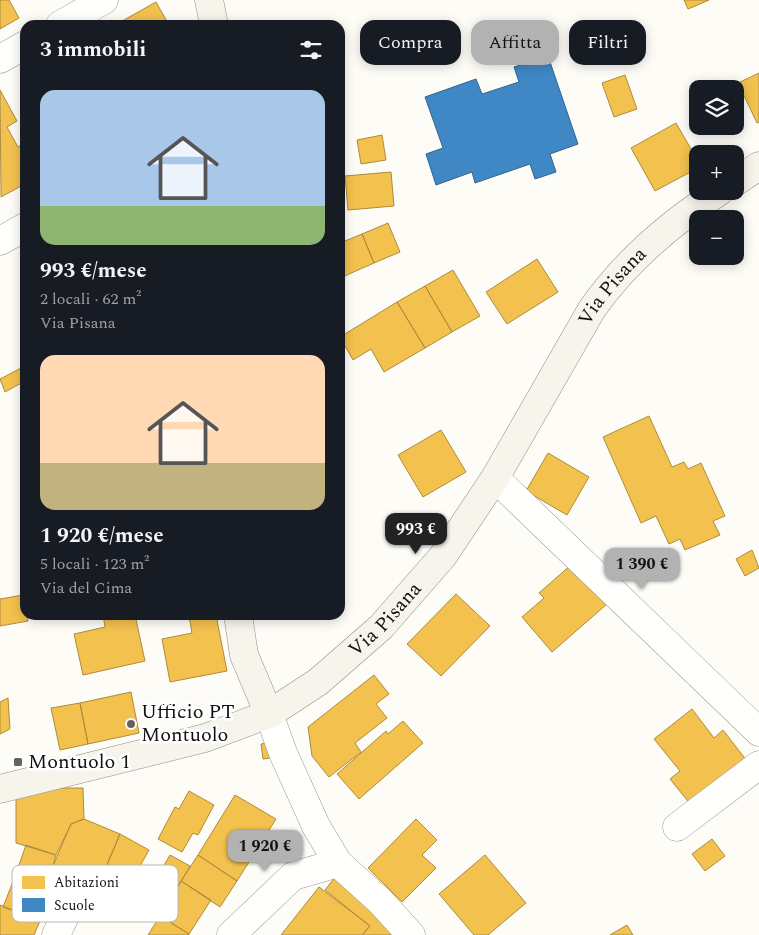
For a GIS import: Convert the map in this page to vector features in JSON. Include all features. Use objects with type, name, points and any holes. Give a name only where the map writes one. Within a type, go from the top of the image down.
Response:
[{"type":"main road","points":[[210,0],[213,20]]},
{"type":"main road","points":[[744,176],[759,166]]},
{"type":"main road","name":"Via Pisana","points":[[0,789],[206,738],[269,714],[318,682],[381,627],[442,556],[495,478],[582,324],[607,288],[642,252],[708,200]]},
{"type":"main road","points":[[239,620],[244,655],[269,714]]},
{"type":"street","points":[[69,20],[104,0]]},
{"type":"street","points":[[0,59],[20,48]]},
{"type":"street","points":[[0,241],[20,230]]},
{"type":"street","points":[[495,478],[759,732]]},
{"type":"street","points":[[269,714],[283,753],[316,826],[338,863],[380,901],[411,935]]},
{"type":"street","points":[[677,827],[759,765]]},
{"type":"street","points":[[231,935],[293,876],[338,863]]},
{"type":"building: Abitazioni","points":[[0,0],[9,0],[19,18],[0,29]]},
{"type":"building: Abitazioni","points":[[684,0],[709,0],[688,9]]},
{"type":"building: Abitazioni","points":[[156,2],[166,20],[124,20]]},
{"type":"building: Abitazioni","points":[[759,73],[759,122],[757,123],[744,96],[744,80]]},
{"type":"building: Abitazioni","points":[[625,75],[637,109],[614,117],[602,83]]},
{"type":"building: Abitazioni","points":[[0,90],[17,121],[7,127],[18,147],[20,146],[20,187],[1,197]]},
{"type":"building: Abitazioni","points":[[676,123],[689,145],[689,173],[655,191],[631,148]]},
{"type":"building: Abitazioni","points":[[382,135],[386,160],[361,164],[357,140]]},
{"type":"building: Abitazioni","points":[[391,172],[394,206],[348,210],[345,176]]},
{"type":"building: Abitazioni","points":[[388,223],[400,252],[374,263],[362,234]]},
{"type":"building: Abitazioni","points":[[362,234],[374,263],[345,276],[345,241]]},
{"type":"building: Abitazioni","points":[[537,259],[558,292],[507,324],[486,292]]},
{"type":"building: Abitazioni","points":[[453,270],[480,316],[452,332],[425,286]]},
{"type":"building: Abitazioni","points":[[425,286],[452,332],[425,348],[397,302]]},
{"type":"building: Abitazioni","points":[[397,302],[425,348],[384,372],[371,349],[353,360],[345,346],[345,334]]},
{"type":"building: Abitazioni","points":[[20,369],[20,384],[5,392],[0,379]]},
{"type":"building: Abitazioni","points":[[649,416],[672,467],[684,462],[688,469],[701,463],[725,516],[713,521],[720,535],[685,550],[680,539],[669,544],[656,516],[641,523],[603,437]]},
{"type":"building: Abitazioni","points":[[441,430],[466,472],[423,497],[398,455]]},
{"type":"building: Abitazioni","points":[[548,453],[589,477],[567,515],[526,491]]},
{"type":"building: Abitazioni","points":[[752,550],[759,568],[745,576],[736,559]]},
{"type":"building: Abitazioni","points":[[572,564],[607,604],[552,652],[522,617],[544,598],[539,593]]},
{"type":"building: Abitazioni","points":[[456,594],[490,626],[441,676],[407,644]]},
{"type":"building: Abitazioni","points":[[20,596],[20,620],[28,621],[0,626],[0,599]]},
{"type":"building: Abitazioni","points":[[104,620],[136,620],[145,661],[83,675],[74,634],[105,627]]},
{"type":"building: Abitazioni","points":[[190,620],[217,620],[227,671],[170,682],[162,639],[192,633]]},
{"type":"building: Abitazioni","points":[[374,675],[389,694],[376,704],[387,718],[355,743],[361,752],[329,777],[312,756],[308,727]]},
{"type":"building: Abitazioni","points":[[131,692],[139,733],[88,744],[80,703]]},
{"type":"building: Abitazioni","points":[[8,698],[10,729],[0,734],[0,702]]},
{"type":"building: Abitazioni","points":[[80,703],[88,744],[60,750],[51,708]]},
{"type":"building: Abitazioni","points":[[692,709],[714,738],[723,730],[747,761],[691,805],[670,779],[680,771],[654,739]]},
{"type":"building: Abitazioni","points":[[403,721],[423,743],[359,799],[337,774],[386,731],[388,734]]},
{"type":"building: Abitazioni","points":[[274,742],[277,757],[263,759],[261,744]]},
{"type":"building: Abitazioni","points":[[47,788],[83,788],[84,819],[71,824],[56,855],[16,843],[16,799]]},
{"type":"building: Abitazioni","points":[[189,791],[214,805],[198,835],[193,833],[182,852],[158,839],[175,807],[179,809]]},
{"type":"building: Abitazioni","points":[[235,795],[276,819],[237,881],[198,855]]},
{"type":"building: Abitazioni","points":[[84,819],[120,834],[107,865],[53,865],[71,824]]},
{"type":"building: Abitazioni","points":[[416,819],[437,840],[422,855],[436,868],[402,902],[368,868]]},
{"type":"building: Abitazioni","points":[[120,834],[149,850],[141,865],[107,865]]},
{"type":"building: Abitazioni","points":[[712,839],[725,856],[705,871],[692,854]]},
{"type":"building: Abitazioni","points":[[26,845],[56,855],[53,865],[19,865]]},
{"type":"building: Abitazioni","points":[[170,855],[190,866],[178,887],[178,865],[164,865]]},
{"type":"building: Abitazioni","points":[[198,855],[237,881],[220,907],[181,881]]},
{"type":"building: Abitazioni","points":[[485,855],[526,903],[488,935],[474,935],[439,894]]},
{"type":"building: Abitazioni","points":[[336,876],[398,935],[362,935],[370,926],[325,890]]},
{"type":"building: Abitazioni","points":[[181,881],[211,900],[189,934],[170,922],[178,922],[178,886]]},
{"type":"building: Abitazioni","points":[[12,884],[12,910],[3,907]]},
{"type":"building: Abitazioni","points":[[319,887],[370,926],[362,935],[281,935]]},
{"type":"building: Abitazioni","points":[[0,905],[12,910],[12,922],[40,922],[34,935],[0,935]]},
{"type":"building: Abitazioni","points":[[156,922],[170,922],[189,934],[189,935],[148,935]]},
{"type":"building: Abitazioni","points":[[627,925],[633,935],[610,935]]},
{"type":"building: Scuole","points":[[520,65],[551,65],[578,144],[550,154],[556,172],[535,179],[530,164],[475,183],[472,172],[436,185],[426,154],[443,148],[425,97],[476,79],[482,94],[519,82],[514,67]]},
{"type":"place","name":"Ufficio PT Montuolo","points":[[131,724]]},
{"type":"place","name":"Montuolo 1","points":[[18,762]]}]
